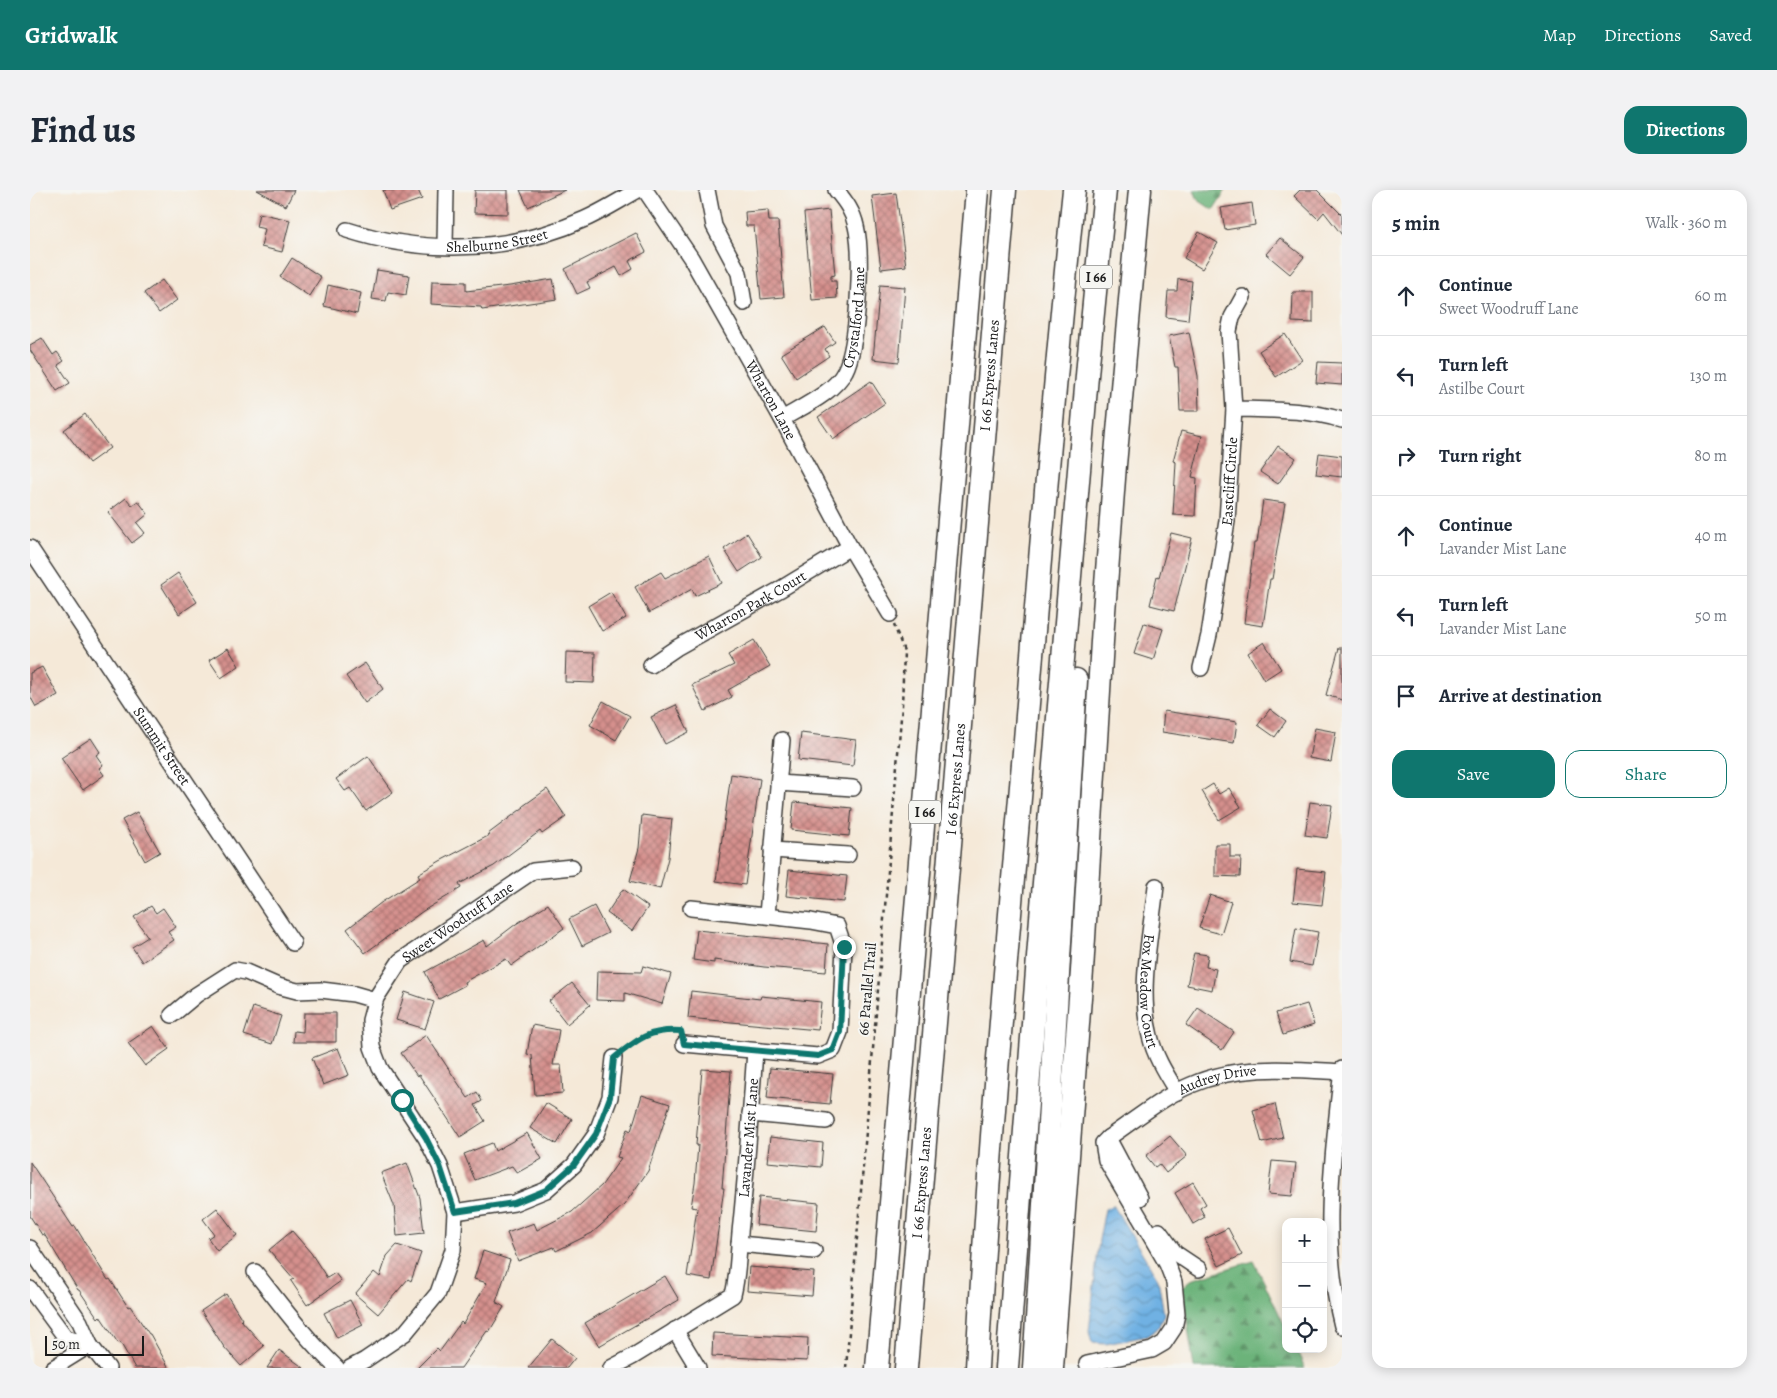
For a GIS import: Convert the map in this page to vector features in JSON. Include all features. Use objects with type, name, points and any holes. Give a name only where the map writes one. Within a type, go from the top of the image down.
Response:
[{"type":"highway","name":"I 66","points":[[877,1368],[977,190]]},
{"type":"highway","name":"I 66 Express Lanes","points":[[906,1368],[1005,190]]},
{"type":"highway","points":[[977,1368],[1004,966],[1061,317],[1074,190]]},
{"type":"highway","name":"I 66","points":[[1007,1368],[1041,918],[1088,364],[1105,190]]},
{"type":"highway","points":[[1052,1368],[1082,971],[1103,625],[1115,465],[1140,190]]},
{"type":"highway","points":[[1034,1368],[1080,609],[1088,364]]},
{"type":"street","points":[[445,245],[446,190]]},
{"type":"street","name":"Shelburne Street","points":[[347,230],[370,237],[412,245],[471,247],[500,244],[532,238],[586,218],[638,190]]},
{"type":"street","name":"Wharton Lane","points":[[645,190],[691,258],[782,419],[850,547],[890,614]]},
{"type":"street","points":[[707,190],[714,226],[739,272],[744,303]]},
{"type":"street","name":"Crystalford Lane","points":[[782,419],[832,388],[845,371],[854,342],[860,253],[857,228],[850,208],[836,190]]},
{"type":"street","name":"Eastcliff Circle","points":[[1201,668],[1209,634],[1227,521],[1234,409],[1230,332],[1232,317],[1243,297]]},
{"type":"street","points":[[1234,409],[1301,412],[1342,420]]},
{"type":"street","name":"Wharton Park Court","points":[[650,665],[850,547]]},
{"type":"street","name":"Summit Street","points":[[30,548],[293,943]]},
{"type":"street","points":[[767,915],[782,740]]},
{"type":"street","points":[[778,783],[853,788]]},
{"type":"street","points":[[772,850],[848,855]]},
{"type":"street","name":"Sweet Woodruff Lane","points":[[350,1368],[405,1333],[438,1293],[453,1250],[455,1212],[440,1166],[426,1138],[380,1068],[372,1048],[370,1020],[375,1000],[400,961],[533,871],[572,866]]},
{"type":"street","name":"Fox Meadow Court","points":[[1156,886],[1146,984],[1146,1016],[1150,1038],[1159,1062],[1177,1092]]},
{"type":"street","points":[[684,1044],[818,1056],[833,1050],[840,1032],[844,947],[837,926],[767,915],[692,908]]},
{"type":"street","points":[[172,1014],[196,995],[235,970],[246,972],[278,986],[297,991],[321,990],[354,994],[375,1000]]},
{"type":"street","name":"Lavander Mist Lane","points":[[620,1366],[674,1330],[733,1295],[738,1276],[755,1051]]},
{"type":"street","points":[[455,1212],[514,1203],[546,1190],[574,1165],[596,1134],[610,1097],[614,1058]]},
{"type":"street","name":"Audrey Drive","points":[[1108,1138],[1177,1092],[1193,1084],[1213,1078],[1255,1070],[1286,1068],[1342,1070]]},
{"type":"street","points":[[1342,1070],[1331,1172],[1329,1223],[1334,1284],[1342,1326]]},
{"type":"street","points":[[750,1114],[826,1121]]},
{"type":"street","points":[[1087,1364],[1152,1350],[1164,1343],[1174,1328],[1177,1314],[1174,1282],[1167,1264],[1106,1160],[1103,1143],[1108,1138],[1166,1243],[1174,1253],[1199,1269]]},
{"type":"street","points":[[739,1244],[814,1251]]},
{"type":"street","points":[[30,1248],[80,1322],[90,1345],[108,1368]]},
{"type":"street","points":[[255,1272],[320,1352],[337,1368]]},
{"type":"street","points":[[30,1289],[66,1338],[90,1345]]},
{"type":"street","points":[[674,1330],[698,1368]]},
{"type":"street","points":[[53,1368],[90,1345]]},
{"type":"path","name":"66 Parallel Trail","points":[[846,1368],[902,706],[904,651],[890,614]]},
{"type":"path","points":[[614,1058],[641,1037],[666,1030],[681,1031],[684,1044]]},
{"type":"green space","points":[[1194,190],[1226,190],[1213,210],[1198,200]]},
{"type":"green space","points":[[1254,1261],[1282,1320],[1282,1353],[1298,1353],[1305,1368],[1194,1368],[1182,1287],[1190,1280]]},
{"type":"water","points":[[1113,1205],[1158,1279],[1164,1314],[1158,1328],[1147,1336],[1106,1344],[1092,1343],[1089,1332],[1099,1240],[1105,1209]]},
{"type":"building","points":[[257,190],[294,190],[286,206]]},
{"type":"building","points":[[383,190],[418,190],[422,199],[390,210]]},
{"type":"building","points":[[475,190],[508,190],[508,214],[474,213]]},
{"type":"building","points":[[520,190],[565,190],[528,207]]},
{"type":"building","points":[[1300,190],[1317,190],[1342,215],[1342,235],[1324,212],[1318,219],[1294,196]]},
{"type":"building","points":[[896,193],[906,266],[881,269],[872,196]]},
{"type":"building","points":[[1252,203],[1255,225],[1225,230],[1221,208]]},
{"type":"building","points":[[768,210],[769,221],[778,221],[784,297],[761,299],[754,226],[746,226],[745,212]]},
{"type":"building","points":[[829,210],[835,275],[831,276],[831,281],[836,281],[837,298],[812,300],[804,213]]},
{"type":"building","points":[[259,213],[290,220],[282,252],[261,247],[265,229],[256,227]]},
{"type":"building","points":[[1199,232],[1218,243],[1202,269],[1184,258]]},
{"type":"building","points":[[636,233],[646,252],[629,261],[633,269],[621,276],[616,267],[587,282],[590,288],[577,294],[565,269]]},
{"type":"building","points":[[1280,238],[1304,257],[1290,274],[1266,254]]},
{"type":"building","points":[[292,258],[321,277],[309,296],[280,277]]},
{"type":"building","points":[[377,270],[409,275],[406,295],[388,292],[386,301],[372,299]]},
{"type":"building","points":[[553,279],[557,299],[482,310],[481,307],[431,304],[432,281],[466,282],[466,291]]},
{"type":"building","points":[[1178,279],[1192,281],[1188,320],[1166,317],[1168,291],[1177,291]]},
{"type":"building","points":[[162,280],[177,300],[159,313],[144,293]]},
{"type":"building","points":[[328,285],[361,293],[357,314],[324,306]]},
{"type":"building","points":[[880,285],[905,287],[899,362],[873,359]]},
{"type":"building","points":[[1293,292],[1313,292],[1313,323],[1292,322]]},
{"type":"building","points":[[825,327],[835,342],[825,349],[829,356],[796,378],[781,354]]},
{"type":"building","points":[[1189,332],[1198,376],[1199,411],[1180,411],[1178,367],[1175,367],[1169,336]]},
{"type":"building","points":[[1285,334],[1302,360],[1276,377],[1259,351]]},
{"type":"building","points":[[42,338],[53,355],[57,352],[64,361],[58,365],[70,383],[57,391],[30,350],[30,345]]},
{"type":"building","points":[[1318,362],[1342,363],[1342,385],[1316,383]]},
{"type":"building","points":[[871,381],[885,403],[833,439],[818,417]]},
{"type":"building","points":[[85,414],[110,448],[89,463],[64,430]]},
{"type":"building","points":[[1181,431],[1202,436],[1192,477],[1197,478],[1195,516],[1173,515],[1176,462],[1173,461]]},
{"type":"building","points":[[1278,446],[1296,458],[1278,484],[1260,472]]},
{"type":"building","points":[[1319,453],[1342,456],[1342,477],[1316,474]]},
{"type":"building","points":[[126,498],[132,505],[138,501],[148,514],[137,523],[145,533],[132,543],[108,512]]},
{"type":"building","points":[[1263,500],[1285,503],[1263,626],[1244,623],[1254,543],[1257,543]]},
{"type":"building","points":[[747,533],[762,557],[739,572],[724,549]]},
{"type":"building","points":[[1171,533],[1192,538],[1174,611],[1150,605]]},
{"type":"building","points":[[709,556],[722,583],[695,596],[692,589],[649,613],[635,587],[661,572],[665,578]]},
{"type":"building","points":[[178,573],[197,602],[179,614],[161,585]]},
{"type":"building","points":[[611,592],[626,618],[602,631],[588,606]]},
{"type":"building","points":[[1144,623],[1163,629],[1153,660],[1134,654]]},
{"type":"building","points":[[754,640],[770,666],[728,690],[732,697],[705,711],[692,685],[734,665],[728,655]]},
{"type":"building","points":[[1264,642],[1281,669],[1264,680],[1248,653]]},
{"type":"building","points":[[228,648],[239,666],[221,678],[209,660]]},
{"type":"building","points":[[1339,648],[1342,648],[1342,700],[1326,695]]},
{"type":"building","points":[[566,652],[595,653],[594,683],[565,682]]},
{"type":"building","points":[[365,663],[383,689],[365,703],[346,676]]},
{"type":"building","points":[[42,667],[58,695],[36,707],[30,696],[30,673]]},
{"type":"building","points":[[603,701],[630,716],[616,740],[590,725]]},
{"type":"building","points":[[676,705],[689,732],[665,744],[651,717]]},
{"type":"building","points":[[1270,709],[1286,721],[1275,737],[1258,725]]},
{"type":"building","points":[[1164,711],[1237,722],[1234,743],[1162,732]]},
{"type":"building","points":[[1315,728],[1336,732],[1331,762],[1309,758]]},
{"type":"building","points":[[801,733],[856,740],[853,766],[798,760]]},
{"type":"building","points":[[91,738],[100,752],[96,755],[103,765],[99,768],[104,775],[83,790],[61,758]]},
{"type":"building","points":[[368,756],[393,792],[366,811],[350,788],[345,791],[336,779]]},
{"type":"building","points":[[731,774],[760,779],[745,885],[716,881]]},
{"type":"building","points":[[1213,784],[1219,794],[1229,788],[1241,807],[1219,820],[1202,791]]},
{"type":"building","points":[[547,789],[566,817],[542,834],[540,831],[494,866],[459,884],[461,888],[423,911],[365,953],[347,929],[382,902],[420,878],[418,874],[490,835],[488,834]]},
{"type":"building","points":[[794,802],[852,808],[849,836],[791,830]]},
{"type":"building","points":[[1310,802],[1332,805],[1327,838],[1305,835]]},
{"type":"building","points":[[137,812],[160,852],[145,861],[122,820]]},
{"type":"building","points":[[642,815],[672,819],[668,858],[660,889],[630,881],[639,848]]},
{"type":"building","points":[[1215,844],[1230,844],[1230,857],[1241,857],[1240,877],[1215,876]]},
{"type":"building","points":[[1297,869],[1326,872],[1322,905],[1293,902]]},
{"type":"building","points":[[789,870],[847,876],[844,902],[786,896]]},
{"type":"building","points":[[623,889],[648,907],[632,931],[607,913]]},
{"type":"building","points":[[1210,895],[1231,902],[1221,934],[1199,928]]},
{"type":"building","points":[[548,904],[564,928],[511,966],[506,959],[464,982],[465,985],[439,999],[425,972],[484,940],[487,946],[516,924]]},
{"type":"building","points":[[151,906],[156,913],[163,908],[176,927],[168,932],[174,940],[142,962],[132,947],[148,937],[134,917]]},
{"type":"building","points":[[594,906],[608,933],[582,946],[569,919]]},
{"type":"building","points":[[1296,928],[1318,932],[1312,966],[1290,962]]},
{"type":"building","points":[[697,930],[828,944],[826,972],[764,967],[714,960],[714,963],[693,960]]},
{"type":"building","points":[[1194,953],[1208,955],[1206,967],[1216,969],[1212,990],[1187,985]]},
{"type":"building","points":[[643,966],[671,974],[662,1004],[625,993],[625,1001],[596,1000],[597,971],[641,972]]},
{"type":"building","points":[[572,983],[590,1005],[567,1024],[549,1001]]},
{"type":"building","points":[[691,991],[760,999],[761,996],[821,1002],[818,1030],[688,1018]]},
{"type":"building","points":[[405,992],[434,1002],[425,1029],[396,1020]]},
{"type":"building","points":[[1307,1004],[1314,1025],[1283,1035],[1276,1013]]},
{"type":"building","points":[[253,1007],[281,1016],[272,1044],[244,1035]]},
{"type":"building","points":[[1198,1008],[1234,1032],[1222,1050],[1186,1025]]},
{"type":"building","points":[[304,1013],[336,1013],[336,1042],[293,1042],[294,1031],[303,1032]]},
{"type":"building","points":[[532,1025],[559,1030],[553,1065],[561,1065],[563,1093],[535,1095],[532,1055],[527,1054]]},
{"type":"building","points":[[153,1026],[169,1049],[145,1066],[128,1043]]},
{"type":"building","points":[[426,1035],[468,1098],[477,1092],[482,1101],[475,1105],[485,1121],[460,1137],[419,1075],[417,1076],[401,1053]]},
{"type":"building","points":[[338,1048],[349,1075],[323,1085],[312,1058]]},
{"type":"building","points":[[770,1068],[833,1074],[830,1104],[767,1098]]},
{"type":"building","points":[[702,1069],[731,1071],[722,1188],[724,1188],[711,1280],[687,1276],[697,1208],[691,1207],[695,1183]]},
{"type":"building","points":[[642,1095],[670,1104],[648,1171],[624,1205],[592,1233],[556,1251],[554,1247],[518,1261],[507,1233],[534,1223],[537,1230],[572,1212],[602,1185],[621,1158],[617,1157],[627,1129],[631,1131]]},
{"type":"building","points":[[546,1103],[572,1119],[557,1144],[530,1128]]},
{"type":"building","points":[[1275,1104],[1283,1138],[1262,1143],[1253,1110]]},
{"type":"building","points":[[527,1133],[542,1159],[517,1173],[512,1166],[475,1180],[464,1154],[492,1143],[495,1151]]},
{"type":"building","points":[[1170,1136],[1187,1156],[1166,1173],[1159,1164],[1155,1167],[1146,1156]]},
{"type":"building","points":[[770,1137],[823,1143],[821,1167],[767,1162]]},
{"type":"building","points":[[1272,1161],[1296,1163],[1292,1196],[1268,1194]]},
{"type":"building","points":[[30,1162],[73,1227],[75,1226],[108,1280],[110,1279],[128,1307],[130,1306],[150,1334],[169,1368],[135,1368],[120,1342],[118,1343],[100,1316],[98,1318],[78,1290],[44,1234],[42,1235],[30,1216]]},
{"type":"building","points":[[407,1163],[420,1198],[424,1233],[397,1236],[394,1205],[381,1173]]},
{"type":"building","points":[[1193,1182],[1206,1204],[1200,1208],[1205,1217],[1193,1224],[1175,1193]]},
{"type":"building","points":[[759,1197],[819,1203],[816,1231],[756,1225]]},
{"type":"building","points":[[217,1208],[237,1235],[217,1251],[208,1238],[214,1234],[203,1219]]},
{"type":"building","points":[[1228,1228],[1242,1255],[1219,1266],[1205,1239]]},
{"type":"building","points":[[292,1231],[311,1253],[327,1278],[335,1273],[341,1281],[307,1305],[291,1281],[294,1279],[269,1250]]},
{"type":"building","points":[[397,1245],[421,1253],[411,1281],[408,1279],[378,1314],[355,1294],[374,1272],[380,1277],[387,1256]]},
{"type":"building","points":[[483,1251],[510,1260],[496,1302],[504,1307],[489,1332],[487,1331],[461,1368],[417,1368],[437,1348],[440,1351],[461,1322],[463,1324],[487,1283],[474,1279]]},
{"type":"building","points":[[749,1267],[814,1272],[812,1296],[747,1291]]},
{"type":"building","points":[[665,1276],[679,1300],[599,1346],[585,1323]]},
{"type":"building","points":[[226,1294],[241,1320],[264,1346],[241,1366],[224,1347],[201,1311]]},
{"type":"building","points":[[350,1300],[363,1325],[337,1338],[324,1313]]},
{"type":"building","points":[[713,1333],[808,1338],[807,1361],[712,1356]]},
{"type":"building","points":[[552,1339],[575,1358],[567,1368],[528,1368]]},
{"type":"building","points":[[279,1350],[304,1368],[267,1368]]},
{"type":"route","points":[[402,1100],[426,1138],[440,1166],[455,1212],[514,1203],[546,1190],[574,1165],[596,1134],[610,1097],[614,1058],[641,1037],[666,1030],[681,1031],[684,1044],[818,1056],[833,1050],[840,1032],[844,947]]}]
